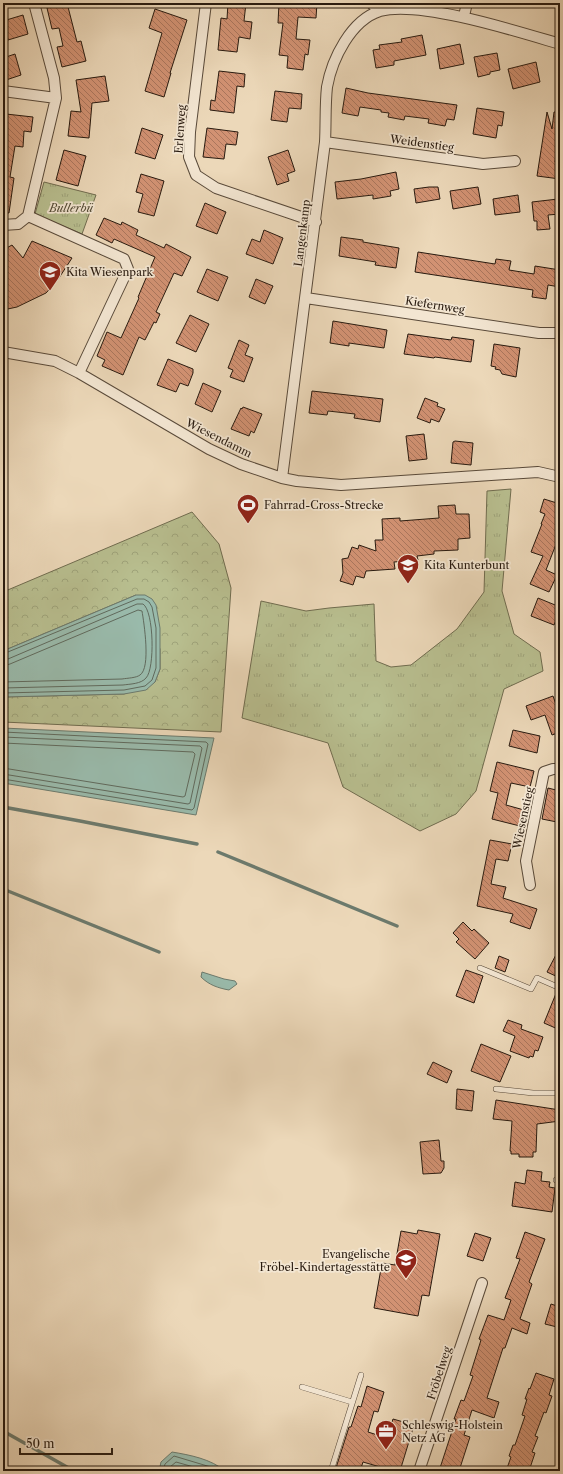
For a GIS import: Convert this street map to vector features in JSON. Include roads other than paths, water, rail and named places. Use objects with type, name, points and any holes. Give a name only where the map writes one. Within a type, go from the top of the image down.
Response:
[{"type":"street","points":[[3,225],[18,224],[28,216],[56,98],[54,78],[34,3]]},
{"type":"street","name":"Erlenweg","points":[[206,3],[190,138],[189,157],[196,175],[216,188],[316,222]]},
{"type":"street","points":[[371,3],[380,11],[399,8],[464,16],[560,44]]},
{"type":"street","points":[[464,16],[467,3]]},
{"type":"street","name":"Langenkamp","points":[[282,478],[326,142],[327,87],[335,61],[348,35],[366,19],[380,11]]},
{"type":"street","points":[[3,91],[56,98]]},
{"type":"street","name":"Weidenstieg","points":[[326,142],[482,164],[515,161]]},
{"type":"street","points":[[28,216],[124,259],[128,269],[79,373]]},
{"type":"street","name":"Kiefernweg","points":[[306,298],[539,333],[560,333]]},
{"type":"street","name":"Wiesendamm","points":[[3,352],[54,361],[79,373],[209,449],[241,464],[282,478],[297,481],[341,485],[538,472],[560,477]]},
{"type":"street","name":"Wiesenstieg","points":[[530,885],[526,861],[544,772],[553,769],[560,769]]},
{"type":"street","name":"Fröbelweg","points":[[419,1471],[482,1283]]},
{"type":"lane","points":[[480,968],[531,989],[537,978],[560,988]]},
{"type":"lane","points":[[496,1089],[533,1093],[560,1093]]},
{"type":"lane","points":[[331,1471],[361,1375]]},
{"type":"lane","points":[[302,1387],[352,1402]]},
{"type":"water","points":[[136,595],[145,595],[152,599],[156,605],[160,628],[160,669],[155,682],[146,690],[124,694],[3,697],[3,651]]},
{"type":"water","points":[[3,728],[214,738],[196,815],[3,783]]},
{"type":"water","points":[[202,972],[235,981],[237,984],[229,990],[217,987],[201,977]]},
{"type":"water","points":[[172,1452],[193,1456],[213,1463],[225,1471],[159,1471],[161,1462]]},
{"type":"waterway","points":[[3,807],[197,844]]},
{"type":"waterway","points":[[218,852],[397,926]]},
{"type":"waterway","points":[[3,889],[159,952]]},
{"type":"waterway","points":[[3,1431],[74,1471]]},
{"type":"place","name":"Kita Wiesenpark","points":[[50,292]]},
{"type":"place","name":"Fahrrad-Cross-Strecke","points":[[248,524]]},
{"type":"place","name":"Kita Kunterbunt","points":[[408,584]]},
{"type":"place","name":"Evangelische Fröbel-Kindertagesstätte","points":[[406,1280]]},
{"type":"place","name":"Schleswig-Holstein Netz AG","points":[[386,1450]]},
{"type":"park label","name":"Bullerbü","points":[[71,208]]}]
